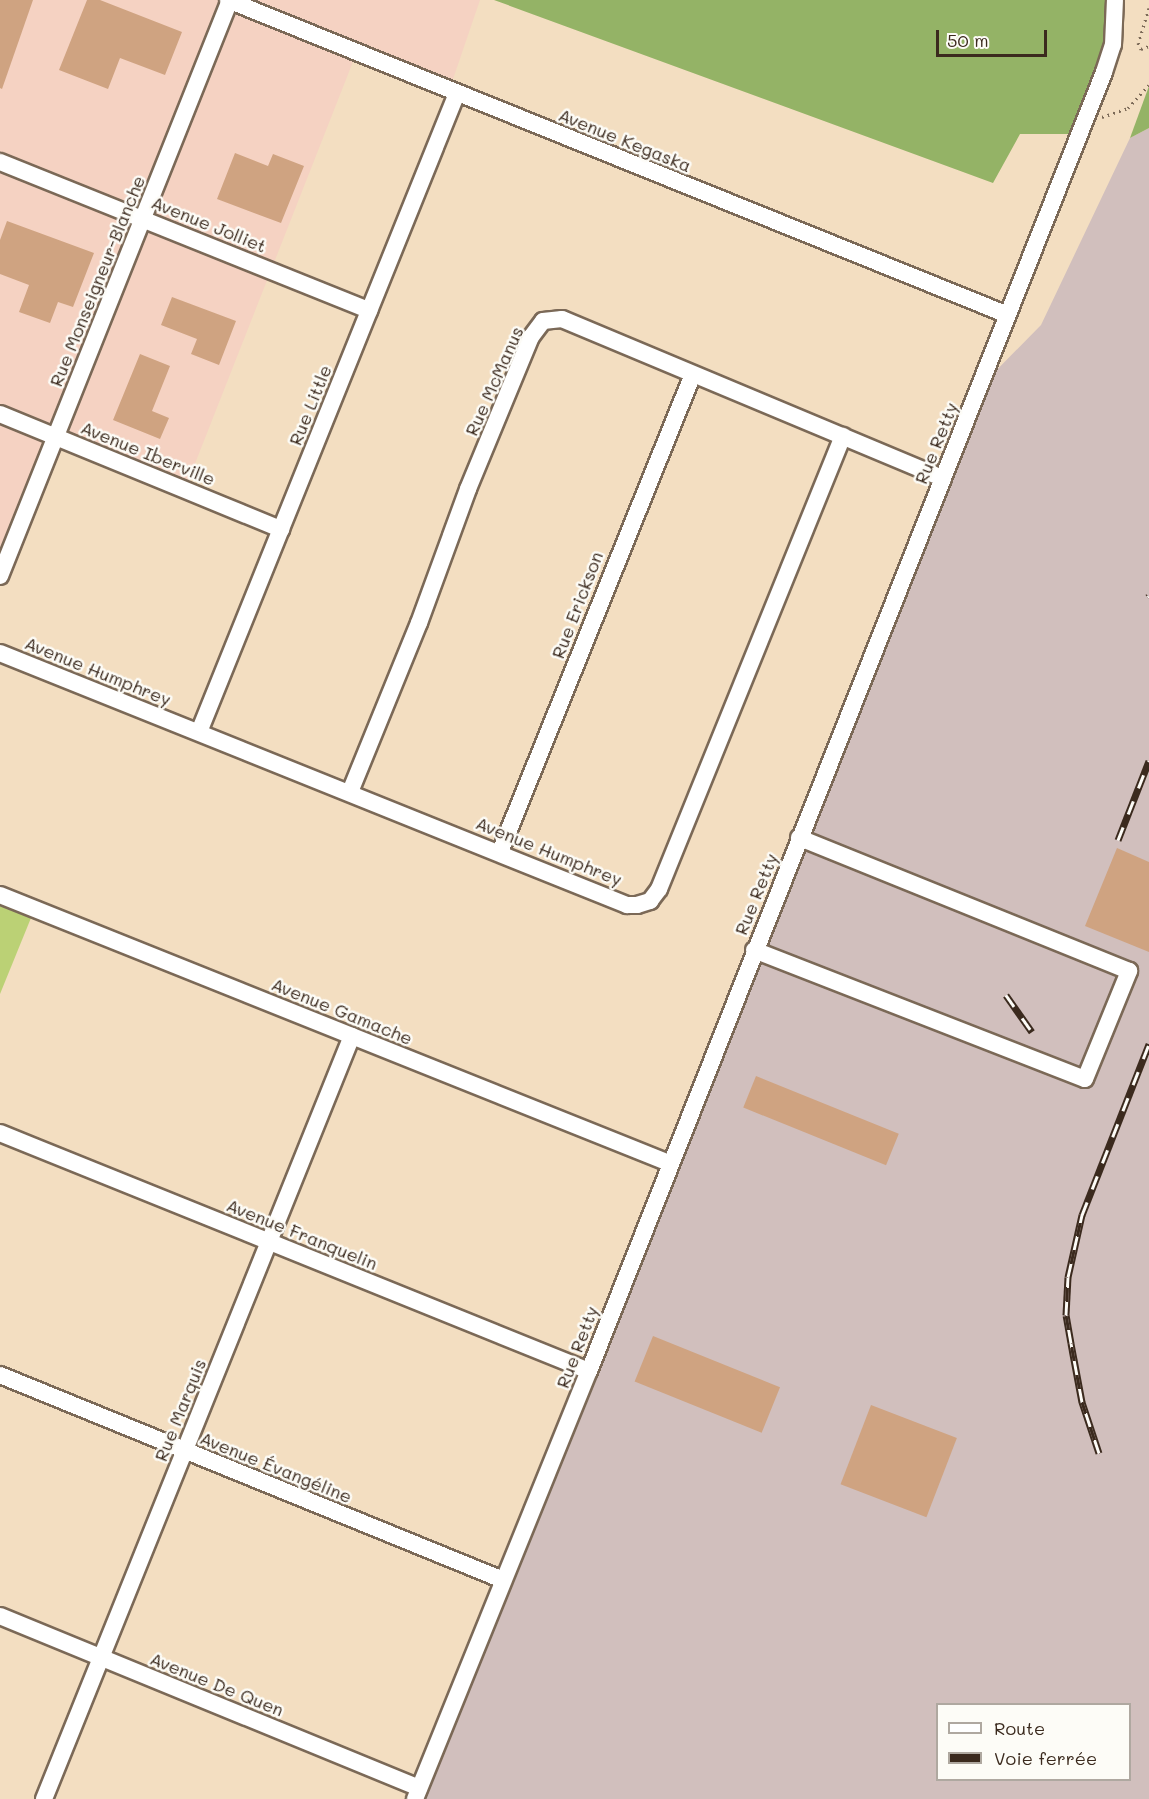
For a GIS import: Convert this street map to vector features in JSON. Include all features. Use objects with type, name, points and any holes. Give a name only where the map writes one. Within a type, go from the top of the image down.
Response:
[{"type":"street","name":"Avenue Kegaska","points":[[229,0],[1008,315]]},
{"type":"street","name":"Rue Monseigneur-Blanche","points":[[0,576],[229,0]]},
{"type":"street","name":"Rue Retty","points":[[417,1793],[589,1371],[669,1163],[1084,122],[1113,45],[1115,0]]},
{"type":"street","name":"Rue Little","points":[[199,732],[457,93]]},
{"type":"street","name":"Avenue Jolliet","points":[[0,162],[369,310]]},
{"type":"street","name":"Rue McManus","points":[[350,792],[468,489],[531,337],[543,321],[562,319],[943,478]]},
{"type":"street","name":"Rue Erickson","points":[[500,852],[693,374]]},
{"type":"street","name":"Avenue Iberville","points":[[0,414],[281,529]]},
{"type":"street","name":"Avenue Humphrey","points":[[0,653],[627,904],[650,901],[659,889],[843,436]]},
{"type":"street","points":[[754,950],[1085,1079],[1130,971],[799,838]]},
{"type":"street","name":"Avenue Gamache","points":[[0,895],[669,1163]]},
{"type":"street","name":"Rue Marquis","points":[[44,1799],[352,1036]]},
{"type":"street","name":"Avenue Franquelin","points":[[0,1133],[589,1371]]},
{"type":"street","name":"Avenue Évangéline","points":[[0,1375],[503,1580]]},
{"type":"street","name":"Avenue De Quen","points":[[0,1616],[417,1793]]},
{"type":"path","points":[[1149,8],[1138,43],[1141,50],[1149,46]]},
{"type":"path","points":[[1084,122],[1128,108],[1149,85]]},
{"type":"shaded area","points":[[0,0],[480,0],[451,85],[358,49],[185,489],[56,436],[0,576]]},
{"type":"shaded area","points":[[1149,128],[1149,1799],[415,1799],[978,389],[1041,325],[1130,138]]},
{"type":"green space","points":[[494,0],[1115,0],[1116,16],[1079,134],[1020,134],[993,183]]},
{"type":"green space","points":[[1149,86],[1149,128],[1130,138]]},
{"type":"green space","points":[[0,899],[33,913],[0,994]]},
{"type":"building","points":[[0,0],[33,0],[2,89],[0,88]]},
{"type":"building","points":[[87,0],[100,0],[182,32],[165,75],[120,58],[108,89],[59,70]]},
{"type":"building","points":[[235,153],[268,166],[273,154],[304,166],[281,223],[217,199]]},
{"type":"building","points":[[7,221],[94,253],[73,307],[58,302],[50,323],[19,312],[29,285],[0,274],[0,240]]},
{"type":"building","points":[[172,297],[236,321],[219,365],[191,354],[197,339],[161,325]]},
{"type":"building","points":[[140,354],[170,366],[152,411],[169,418],[160,439],[113,420]]},
{"type":"building","points":[[1117,848],[1149,862],[1149,952],[1085,926]]},
{"type":"building","points":[[756,1076],[899,1134],[886,1165],[743,1108]]},
{"type":"building","points":[[653,1336],[780,1387],[762,1433],[635,1381]]},
{"type":"building","points":[[871,1405],[957,1438],[926,1517],[841,1484]]},
{"type":"railway","points":[[1118,840],[1149,761]]},
{"type":"railway","points":[[1006,995],[1032,1032]]},
{"type":"railway","points":[[1099,1453],[1082,1402],[1066,1315],[1068,1277],[1082,1215],[1149,1044]]}]
